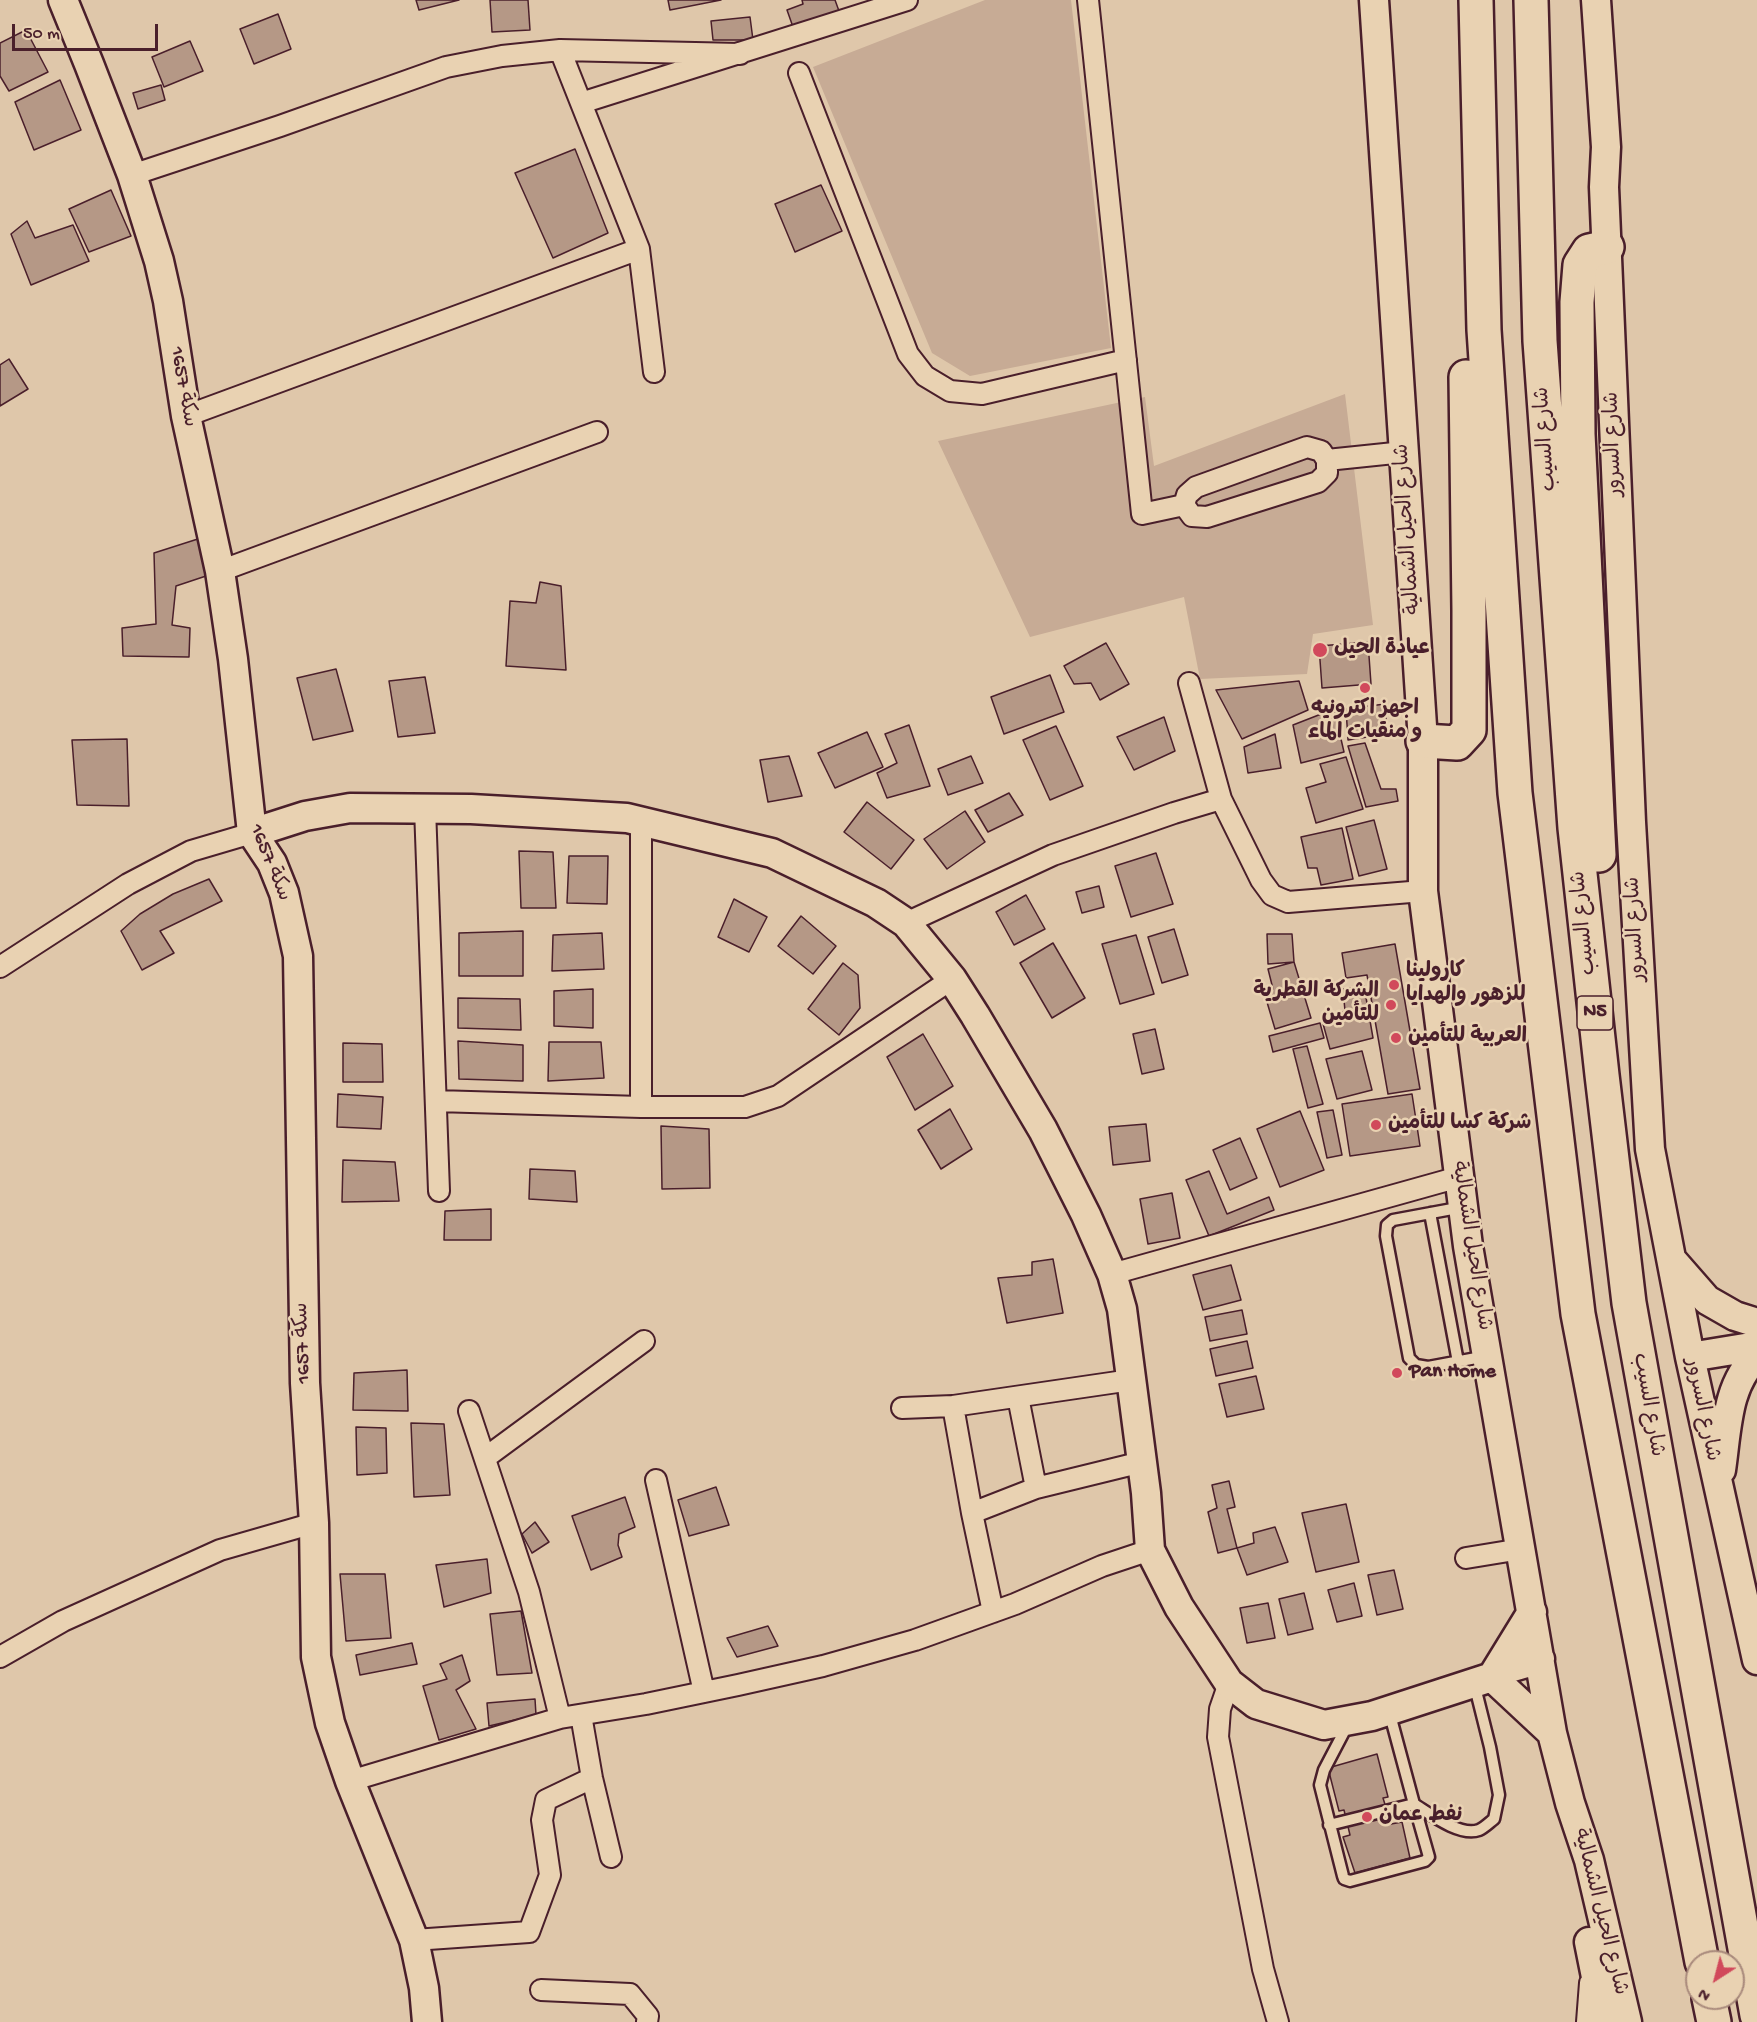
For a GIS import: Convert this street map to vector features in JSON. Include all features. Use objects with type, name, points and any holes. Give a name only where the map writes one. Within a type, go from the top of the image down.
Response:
[{"type":"highway","points":[[1423,741],[1457,743],[1469,730],[1461,0]]},
{"type":"highway","points":[[1476,0],[1484,330],[1517,805],[1578,1314],[1700,1950]]},
{"type":"highway","name":"شارع السيب","points":[[1531,0],[1541,353],[1575,828],[1602,1075],[1629,1303],[1757,2015]]},
{"type":"highway","points":[[1602,1075],[1608,1046],[1578,434],[1577,302],[1580,266],[1589,251],[1607,247]]},
{"type":"street","name":"سكة 1657","points":[[63,0],[132,175],[159,261],[168,301],[186,416],[220,571],[233,659],[252,833],[272,864],[284,894],[298,956],[305,1383],[314,1523],[316,1657],[330,1723],[350,1781],[414,1940],[424,1988],[427,2022]]},
{"type":"street","points":[[581,103],[907,0]]},
{"type":"street","points":[[1088,0],[1142,514],[1184,505]]},
{"type":"street","name":"شارع الحيل الشمالية","points":[[1374,0],[1423,741],[1423,891],[1468,1246],[1552,1732],[1570,1803],[1589,1860],[1627,2022]]},
{"type":"street","name":"شارع السرور","points":[[1581,0],[1594,144],[1604,187]]},
{"type":"street","name":"شارع السرور","points":[[1596,0],[1606,147],[1604,187],[1631,822],[1649,1138],[1690,1357],[1718,1487],[1749,1583],[1757,1660]]},
{"type":"street","points":[[132,175],[446,68],[501,56],[560,50],[740,54]]},
{"type":"street","points":[[560,50],[639,249],[654,372]]},
{"type":"street","points":[[799,73],[908,354],[925,376],[950,391],[982,394],[1125,360]]},
{"type":"street","points":[[186,416],[639,249]]},
{"type":"street","points":[[220,571],[597,432]]},
{"type":"street","points":[[1307,447],[1321,451],[1327,460],[1327,473],[1317,482],[1207,517],[1192,516],[1184,505],[1187,495],[1196,487],[1307,447]]},
{"type":"street","points":[[1327,460],[1404,452]]},
{"type":"street","points":[[1189,682],[1221,799],[1261,880],[1272,895],[1288,902],[1423,891]]},
{"type":"street","points":[[906,923],[1053,855],[1221,799]]},
{"type":"street","points":[[0,967],[128,884],[191,851],[304,816],[350,808],[471,809],[627,818],[772,853],[876,903],[906,923],[952,980],[1043,1130],[1086,1215],[1112,1274],[1122,1309],[1142,1462],[1150,1550],[1179,1607],[1229,1683],[1256,1704],[1324,1725],[1372,1716],[1483,1680],[1509,1668],[1541,1667]]},
{"type":"street","points":[[425,808],[439,1191]]},
{"type":"street","points":[[641,821],[641,1107]]},
{"type":"street","points":[[436,1101],[641,1107],[745,1107],[778,1096],[952,980]]},
{"type":"street","points":[[1112,1274],[1459,1177]]},
{"type":"street","points":[[1671,1259],[1707,1300],[1735,1316],[1757,1323]]},
{"type":"street","points":[[485,1458],[644,1341]]},
{"type":"street","points":[[1690,1357],[1757,1346]]},
{"type":"street","points":[[1718,1487],[1730,1403],[1738,1382],[1750,1362],[1757,1356]]},
{"type":"street","points":[[902,1408],[953,1406],[1131,1380]]},
{"type":"street","points":[[1018,1397],[1036,1488]]},
{"type":"street","points":[[953,1406],[993,1612]]},
{"type":"street","points":[[469,1411],[529,1592],[560,1718]]},
{"type":"street","points":[[972,1513],[1036,1488],[1142,1462]]},
{"type":"street","points":[[656,1480],[704,1692]]},
{"type":"street","points":[[0,1657],[63,1621],[220,1550],[314,1523]]},
{"type":"street","points":[[350,1781],[560,1718],[704,1692],[823,1666],[915,1640],[993,1612],[1102,1566],[1150,1550]]},
{"type":"street","points":[[1466,1558],[1521,1550]]},
{"type":"street","points":[[1483,1680],[1532,1612]]},
{"type":"street","points":[[1483,1680],[1552,1732]]},
{"type":"street","points":[[1229,1683],[1220,1708],[1218,1737],[1263,1969],[1278,2022]]},
{"type":"street","points":[[580,1715],[611,1857]]},
{"type":"street","points":[[414,1940],[529,1932],[550,1875],[542,1820],[546,1800],[592,1778]]},
{"type":"street","name":"شارع الحيل الشمالية","points":[[1570,1803],[1591,1956],[1605,2022]]},
{"type":"street","points":[[1587,2022],[1591,1956]]},
{"type":"street","points":[[541,1990],[630,1994],[648,2016],[647,2022]]},
{"type":"lane","points":[[1463,1207],[1393,1220],[1387,1226],[1386,1236],[1409,1358],[1416,1365],[1428,1367],[1488,1356]]},
{"type":"lane","points":[[1430,1213],[1458,1362]]},
{"type":"lane","points":[[1329,1825],[1414,1804],[1460,1830],[1479,1831],[1494,1819],[1498,1794],[1490,1747],[1483,1680]]},
{"type":"lane","points":[[1350,1720],[1324,1770],[1320,1785],[1344,1879],[1350,1881],[1428,1860],[1429,1855],[1389,1710]]},
{"type":"shaded area","points":[[985,0],[1071,0],[1111,348],[970,376],[932,353],[813,67]]},
{"type":"shaded area","points":[[1345,394],[1373,625],[1313,634],[1307,674],[1200,679],[1184,597],[1030,637],[938,441],[1145,397],[1154,466]]},
{"type":"building","points":[[416,0],[459,0],[419,10]]},
{"type":"building","points":[[490,0],[528,0],[530,30],[492,32]]},
{"type":"building","points":[[668,0],[721,0],[670,10]]},
{"type":"building","points":[[802,0],[835,0],[839,11],[793,27],[787,10],[803,4]]},
{"type":"building","points":[[278,14],[291,49],[254,64],[240,29]]},
{"type":"building","points":[[750,17],[753,40],[713,40],[711,21]]},
{"type":"building","points":[[26,30],[48,72],[9,91],[0,76],[0,43]]},
{"type":"building","points":[[190,41],[203,71],[164,87],[152,57]]},
{"type":"building","points":[[60,80],[81,130],[34,150],[15,102]]},
{"type":"building","points":[[161,85],[165,100],[138,109],[133,93]]},
{"type":"building","points":[[575,149],[608,233],[553,258],[515,173]]},
{"type":"building","points":[[821,185],[842,231],[795,252],[775,204]]},
{"type":"building","points":[[111,190],[131,236],[89,252],[69,209]]},
{"type":"building","points":[[27,221],[35,238],[73,225],[89,261],[31,285],[11,234]]},
{"type":"building","points":[[9,359],[28,389],[0,406],[0,365]]},
{"type":"building","points":[[204,537],[215,573],[176,586],[172,625],[190,628],[189,657],[123,656],[122,628],[156,624],[154,553]]},
{"type":"building","points":[[540,582],[561,586],[566,670],[506,666],[510,601],[536,603]]},
{"type":"building","points":[[1368,642],[1371,684],[1322,688],[1319,646]]},
{"type":"building","points":[[1106,643],[1129,684],[1100,700],[1091,683],[1074,684],[1064,666]]},
{"type":"building","points":[[336,669],[353,731],[313,740],[297,678]]},
{"type":"building","points":[[1050,675],[1064,712],[1004,734],[991,697]]},
{"type":"building","points":[[425,677],[435,733],[398,737],[389,681]]},
{"type":"building","points":[[1299,681],[1308,710],[1242,739],[1216,690]]},
{"type":"building","points":[[1385,704],[1387,734],[1348,740],[1346,709]]},
{"type":"building","points":[[1334,709],[1344,752],[1301,763],[1293,725]]},
{"type":"building","points":[[1164,717],[1175,751],[1134,770],[1117,737]]},
{"type":"building","points":[[909,725],[930,786],[887,798],[877,773],[897,763],[885,734]]},
{"type":"building","points":[[1056,726],[1083,786],[1050,800],[1023,740]]},
{"type":"building","points":[[867,732],[883,767],[835,788],[818,753]]},
{"type":"building","points":[[1275,734],[1281,768],[1248,773],[1244,747]]},
{"type":"building","points":[[127,739],[129,806],[77,805],[72,740]]},
{"type":"building","points":[[1365,743],[1381,789],[1396,789],[1398,801],[1366,807],[1348,746]]},
{"type":"building","points":[[789,756],[802,796],[768,802],[760,760]]},
{"type":"building","points":[[971,756],[983,783],[948,795],[938,769]]},
{"type":"building","points":[[1346,757],[1363,809],[1316,823],[1306,788],[1326,782],[1320,764]]},
{"type":"building","points":[[1009,793],[1023,815],[988,832],[975,810]]},
{"type":"building","points":[[867,802],[914,840],[891,869],[844,832]]},
{"type":"building","points":[[965,811],[985,842],[947,869],[924,839]]},
{"type":"building","points":[[1374,820],[1387,869],[1359,876],[1346,827]]},
{"type":"building","points":[[1342,828],[1353,879],[1321,885],[1317,868],[1308,868],[1301,837]]},
{"type":"building","points":[[519,851],[553,852],[556,908],[521,908]]},
{"type":"building","points":[[1156,853],[1173,904],[1131,917],[1115,866]]},
{"type":"building","points":[[569,856],[608,856],[607,904],[567,903]]},
{"type":"building","points":[[209,879],[222,901],[160,931],[174,953],[142,970],[121,931],[140,914],[173,894]]},
{"type":"building","points":[[1099,886],[1104,907],[1082,913],[1076,892]]},
{"type":"building","points":[[1026,895],[1045,929],[1014,945],[996,912]]},
{"type":"building","points":[[734,899],[767,917],[749,952],[718,937]]},
{"type":"building","points":[[801,916],[836,946],[813,974],[778,946]]},
{"type":"building","points":[[1174,929],[1188,975],[1162,983],[1148,937]]},
{"type":"building","points":[[523,931],[523,976],[459,976],[459,933]]},
{"type":"building","points":[[602,933],[604,969],[552,971],[553,935]]},
{"type":"building","points":[[1267,934],[1292,934],[1294,962],[1268,964]]},
{"type":"building","points":[[1136,935],[1154,994],[1120,1004],[1102,944]]},
{"type":"building","points":[[1053,943],[1085,998],[1052,1018],[1020,963]]},
{"type":"building","points":[[1395,944],[1420,1089],[1388,1094],[1367,975],[1346,978],[1342,953]]},
{"type":"building","points":[[1294,962],[1311,1018],[1275,1029],[1264,992],[1273,989],[1268,969]]},
{"type":"building","points":[[843,963],[858,975],[860,1008],[839,1035],[808,1009]]},
{"type":"building","points":[[1364,986],[1373,1038],[1330,1049],[1322,1020],[1345,1011],[1343,989]]},
{"type":"building","points":[[593,989],[593,1028],[554,1026],[554,991]]},
{"type":"building","points":[[458,998],[520,999],[521,1030],[458,1028]]},
{"type":"building","points":[[1320,1023],[1324,1038],[1273,1052],[1269,1036]]},
{"type":"building","points":[[1155,1029],[1164,1069],[1142,1074],[1133,1034]]},
{"type":"building","points":[[923,1034],[953,1086],[915,1110],[887,1057]]},
{"type":"building","points":[[458,1041],[523,1045],[523,1081],[459,1079]]},
{"type":"building","points":[[549,1042],[601,1042],[604,1078],[548,1081]]},
{"type":"building","points":[[343,1043],[382,1044],[383,1082],[343,1082]]},
{"type":"building","points":[[1307,1046],[1323,1104],[1308,1108],[1293,1049]]},
{"type":"building","points":[[1362,1051],[1372,1090],[1337,1099],[1326,1059]]},
{"type":"building","points":[[338,1094],[383,1097],[381,1129],[337,1127]]},
{"type":"building","points":[[1412,1094],[1420,1146],[1350,1156],[1342,1104]]},
{"type":"building","points":[[950,1109],[972,1149],[941,1169],[918,1130]]},
{"type":"building","points":[[1333,1110],[1342,1155],[1327,1158],[1317,1112]]},
{"type":"building","points":[[1300,1111],[1324,1170],[1280,1187],[1257,1129]]},
{"type":"building","points":[[1146,1124],[1150,1161],[1113,1165],[1109,1127]]},
{"type":"building","points":[[661,1126],[709,1129],[710,1188],[662,1189]]},
{"type":"building","points":[[1240,1138],[1257,1178],[1230,1190],[1213,1150]]},
{"type":"building","points":[[343,1160],[395,1162],[399,1201],[342,1202]]},
{"type":"building","points":[[530,1169],[575,1171],[577,1202],[529,1199]]},
{"type":"building","points":[[1209,1171],[1227,1214],[1269,1197],[1274,1210],[1209,1236],[1186,1180]]},
{"type":"building","points":[[1172,1193],[1180,1238],[1148,1244],[1140,1199]]},
{"type":"building","points":[[491,1209],[491,1240],[444,1240],[445,1211]]},
{"type":"building","points":[[1053,1259],[1063,1313],[1007,1323],[998,1278],[1032,1275],[1032,1262]]},
{"type":"building","points":[[1231,1265],[1241,1300],[1203,1310],[1193,1275]]},
{"type":"building","points":[[1242,1310],[1247,1334],[1210,1341],[1205,1317]]},
{"type":"building","points":[[1247,1341],[1253,1368],[1216,1376],[1210,1349]]},
{"type":"building","points":[[407,1370],[408,1411],[353,1410],[354,1373]]},
{"type":"building","points":[[1256,1376],[1264,1409],[1227,1417],[1219,1384]]},
{"type":"building","points":[[411,1423],[444,1424],[450,1495],[414,1497]]},
{"type":"building","points":[[356,1427],[386,1428],[387,1473],[357,1475]]},
{"type":"building","points":[[1229,1481],[1235,1507],[1227,1509],[1237,1548],[1218,1553],[1208,1512],[1217,1508],[1212,1485]]},
{"type":"building","points":[[716,1487],[729,1525],[689,1536],[678,1500]]},
{"type":"building","points":[[625,1497],[635,1527],[619,1534],[618,1545],[622,1557],[591,1570],[572,1516]]},
{"type":"building","points":[[1346,1504],[1359,1562],[1316,1572],[1302,1513]]},
{"type":"building","points":[[535,1522],[549,1542],[532,1553],[522,1534]]},
{"type":"building","points":[[1275,1527],[1288,1562],[1247,1575],[1237,1548],[1254,1543],[1253,1533]]},
{"type":"building","points":[[487,1559],[491,1593],[444,1607],[436,1565]]},
{"type":"building","points":[[1394,1570],[1403,1609],[1377,1615],[1368,1575]]},
{"type":"building","points":[[340,1574],[385,1574],[391,1638],[346,1641]]},
{"type":"building","points":[[1354,1583],[1362,1616],[1337,1622],[1328,1590]]},
{"type":"building","points":[[1304,1593],[1313,1629],[1288,1635],[1279,1599]]},
{"type":"building","points":[[1268,1603],[1275,1638],[1247,1643],[1240,1608]]},
{"type":"building","points":[[521,1611],[532,1673],[497,1675],[490,1614]]},
{"type":"building","points":[[768,1626],[778,1646],[737,1657],[727,1638]]},
{"type":"building","points":[[412,1643],[417,1664],[360,1675],[356,1655]]},
{"type":"building","points":[[462,1655],[470,1681],[456,1690],[476,1729],[439,1740],[423,1686],[447,1679],[440,1664]]},
{"type":"building","points":[[535,1699],[536,1715],[489,1726],[487,1703]]},
{"type":"building","name":"نفط عمان","points":[[1377,1754],[1388,1797],[1383,1798],[1391,1824],[1402,1822],[1410,1858],[1355,1873],[1343,1837],[1350,1835],[1344,1810],[1339,1811],[1328,1768]]},
{"type":"place","name":"عيادة الحيل","points":[[1320,650]]},
{"type":"place","name":"اجهز اكترونيه و منقيات الماء","points":[[1365,688]]},
{"type":"place","name":"كارولينا للزهور والهدايا","points":[[1394,985]]},
{"type":"place","name":"الشركة القطرية للتأمين","points":[[1391,1005]]},
{"type":"place","name":"العربية للتأمين","points":[[1396,1038]]},
{"type":"place","name":"شركة كسا للتأمين","points":[[1376,1125]]},
{"type":"place","name":"Pan Home","points":[[1397,1373]]},
{"type":"place","name":"نفط عمان","points":[[1367,1817]]}]
